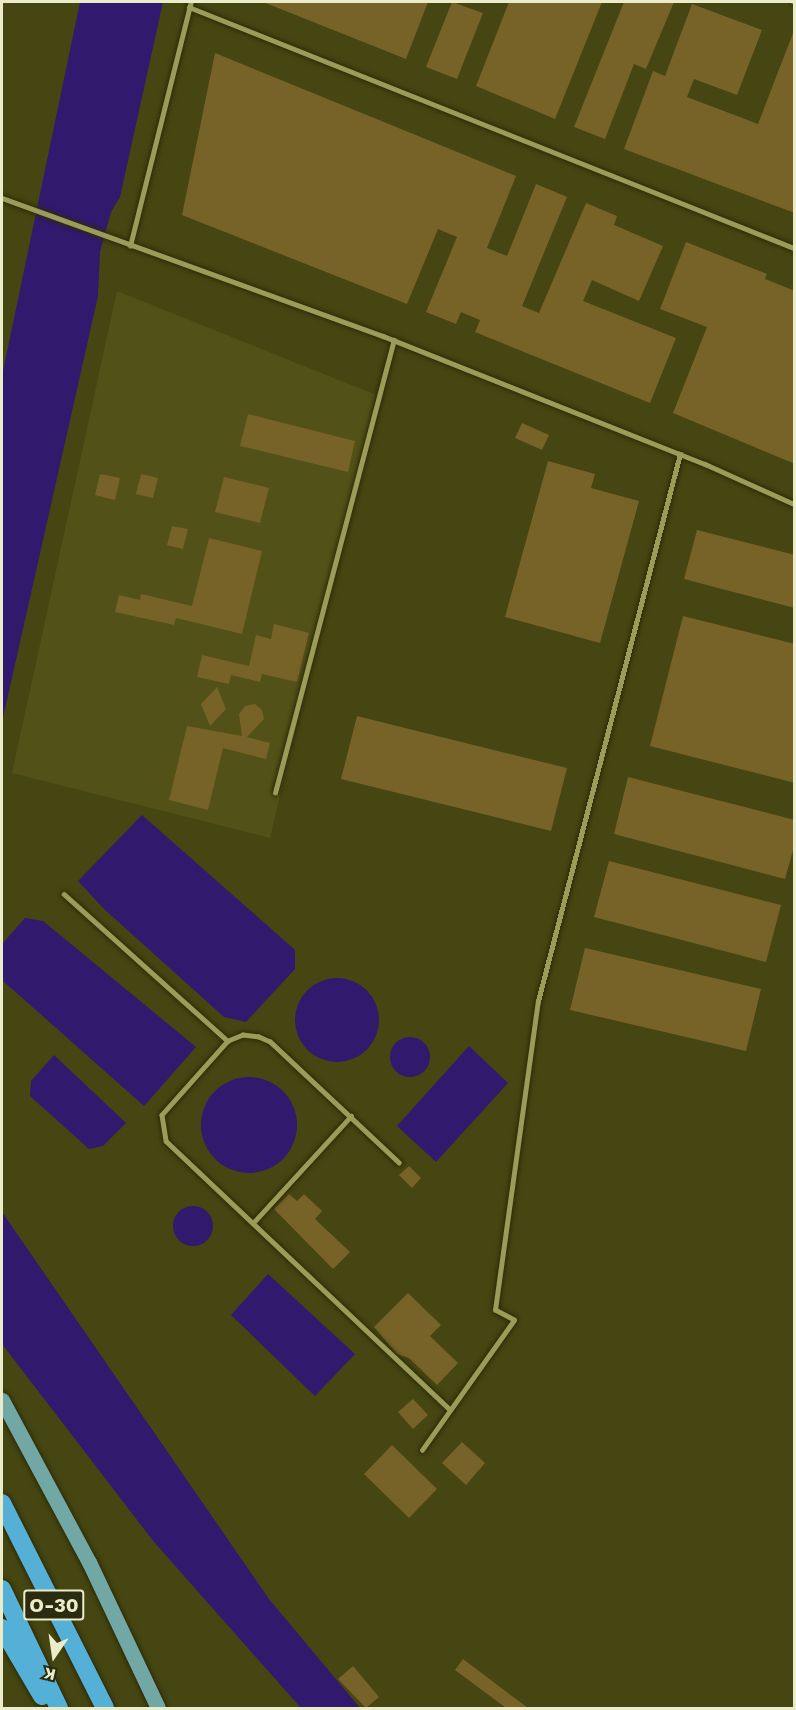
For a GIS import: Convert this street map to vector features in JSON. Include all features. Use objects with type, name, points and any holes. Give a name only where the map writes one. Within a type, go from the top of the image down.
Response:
[{"type":"highway","name":"O-30","points":[[2,1503],[105,1708]]},
{"type":"highway","name":"O-30","points":[[2,1589],[59,1708]]},
{"type":"highway","points":[[2,1628],[49,1708]]},
{"type":"main road","points":[[2,1400],[89,1562],[158,1708]]},
{"type":"lane","points":[[130,246],[190,4],[795,248]]},
{"type":"lane","points":[[2,198],[122,244],[394,340],[680,454],[795,504]]},
{"type":"lane","points":[[275,793],[394,340]]},
{"type":"lane","points":[[422,1450],[514,1320],[495,1310],[538,1001],[680,454]]},
{"type":"lane","points":[[64,894],[228,1041]]},
{"type":"lane","points":[[399,1163],[270,1042],[243,1035],[228,1041],[162,1115],[161,1124],[166,1141],[450,1410]]},
{"type":"lane","points":[[253,1223],[351,1116]]},
{"type":"shaded area","points":[[80,2],[163,2],[120,197],[111,212],[100,252],[98,296],[2,722],[2,376]]},
{"type":"shaded area","points":[[117,291],[376,395],[270,838],[12,773]]},
{"type":"shaded area","points":[[142,815],[295,950],[295,969],[246,1022],[224,1017],[104,909],[78,881]]},
{"type":"shaded area","points":[[25,918],[43,921],[196,1047],[144,1106],[2,980],[2,944]]},
{"type":"shaded area","points":[[337,978],[353,981],[367,990],[376,1004],[379,1020],[376,1036],[367,1050],[353,1059],[337,1062],[321,1059],[307,1050],[298,1036],[295,1020],[298,1004],[307,990],[321,981]]},
{"type":"shaded area","points":[[410,1037],[424,1043],[430,1057],[424,1071],[410,1077],[396,1071],[390,1057],[396,1043]]},
{"type":"shaded area","points":[[469,1046],[508,1083],[436,1162],[397,1126]]},
{"type":"shaded area","points":[[54,1055],[126,1123],[103,1146],[89,1149],[30,1096],[31,1081]]},
{"type":"shaded area","points":[[249,1077],[267,1080],[283,1091],[294,1107],[297,1125],[294,1143],[283,1159],[267,1170],[249,1173],[231,1170],[215,1159],[204,1143],[201,1125],[204,1107],[215,1091],[231,1080]]},
{"type":"shaded area","points":[[193,1206],[201,1207],[207,1212],[212,1218],[212,1234],[207,1240],[201,1245],[193,1246],[185,1245],[179,1240],[174,1234],[173,1226],[174,1218],[179,1212],[185,1207]]},
{"type":"shaded area","points":[[2,1212],[269,1599],[360,1708],[301,1708],[154,1542],[2,1344]]},
{"type":"shaded area","points":[[268,1274],[355,1354],[315,1396],[231,1315]]},
{"type":"building","points":[[263,2],[428,2],[406,59]]},
{"type":"building","points":[[452,2],[483,13],[457,79],[426,67]]},
{"type":"building","points":[[509,2],[602,2],[555,119],[476,86]]},
{"type":"building","points":[[624,2],[674,2],[646,69],[634,64],[605,139],[574,127]]},
{"type":"building","points":[[692,4],[762,30],[737,95],[694,79],[687,97],[758,124],[795,28],[795,213],[624,149],[653,71],[665,76]]},
{"type":"building","points":[[215,53],[516,176],[487,248],[507,256],[536,184],[567,197],[522,306],[539,313],[586,203],[617,216],[614,225],[663,246],[639,301],[592,280],[583,301],[676,338],[650,403],[475,332],[480,320],[461,312],[456,324],[426,312],[457,237],[438,229],[407,304],[182,215]]},
{"type":"building","points":[[686,242],[767,274],[765,279],[795,291],[795,464],[673,413],[707,327],[660,309]]},
{"type":"building","points":[[248,414],[355,441],[348,472],[240,446]]},
{"type":"building","points":[[522,423],[549,435],[542,450],[515,438]]},
{"type":"building","points":[[548,461],[595,474],[591,488],[639,501],[600,643],[505,617]]},
{"type":"building","points":[[100,474],[120,478],[115,500],[95,495]]},
{"type":"building","points":[[141,474],[158,478],[153,498],[136,494]]},
{"type":"building","points":[[224,477],[269,488],[260,523],[215,512]]},
{"type":"building","points":[[172,526],[188,529],[183,549],[167,545]]},
{"type":"building","points":[[697,530],[795,555],[795,608],[684,579]]},
{"type":"building","points":[[209,538],[262,551],[242,634],[176,618],[174,625],[115,612],[119,595],[140,600],[141,594],[192,606]]},
{"type":"building","points":[[683,616],[795,644],[795,783],[650,746]]},
{"type":"building","points":[[274,624],[309,633],[297,682],[262,674],[260,682],[231,675],[229,684],[197,677],[202,655],[249,666],[256,635],[271,639]]},
{"type":"building","points":[[217,687],[226,709],[210,726],[201,704]]},
{"type":"building","points":[[255,704],[262,710],[264,719],[247,737],[270,743],[266,759],[223,748],[208,810],[169,800],[187,726],[242,736],[239,714],[245,706]]},
{"type":"building","points":[[357,716],[567,768],[551,831],[341,779]]},
{"type":"building","points":[[628,777],[795,820],[795,843],[785,879],[614,834]]},
{"type":"building","points":[[609,861],[781,905],[766,962],[594,917]]},
{"type":"building","points":[[585,948],[761,989],[746,1051],[570,1010]]},
{"type":"building","points":[[409,1166],[421,1178],[412,1188],[399,1175]]},
{"type":"building","points":[[289,1194],[297,1201],[304,1194],[322,1211],[315,1219],[350,1252],[333,1269],[274,1209]]},
{"type":"building","points":[[408,1293],[441,1325],[430,1336],[458,1363],[437,1385],[409,1358],[397,1354],[374,1327]]},
{"type":"building","points":[[413,1399],[428,1415],[413,1429],[398,1412]]},
{"type":"building","points":[[462,1442],[485,1463],[466,1485],[442,1463]]},
{"type":"building","points":[[392,1445],[437,1489],[409,1518],[364,1474]]},
{"type":"building","points":[[463,1659],[528,1708],[506,1708],[455,1670]]},
{"type":"building","points":[[353,1666],[379,1697],[366,1708],[338,1679]]}]
